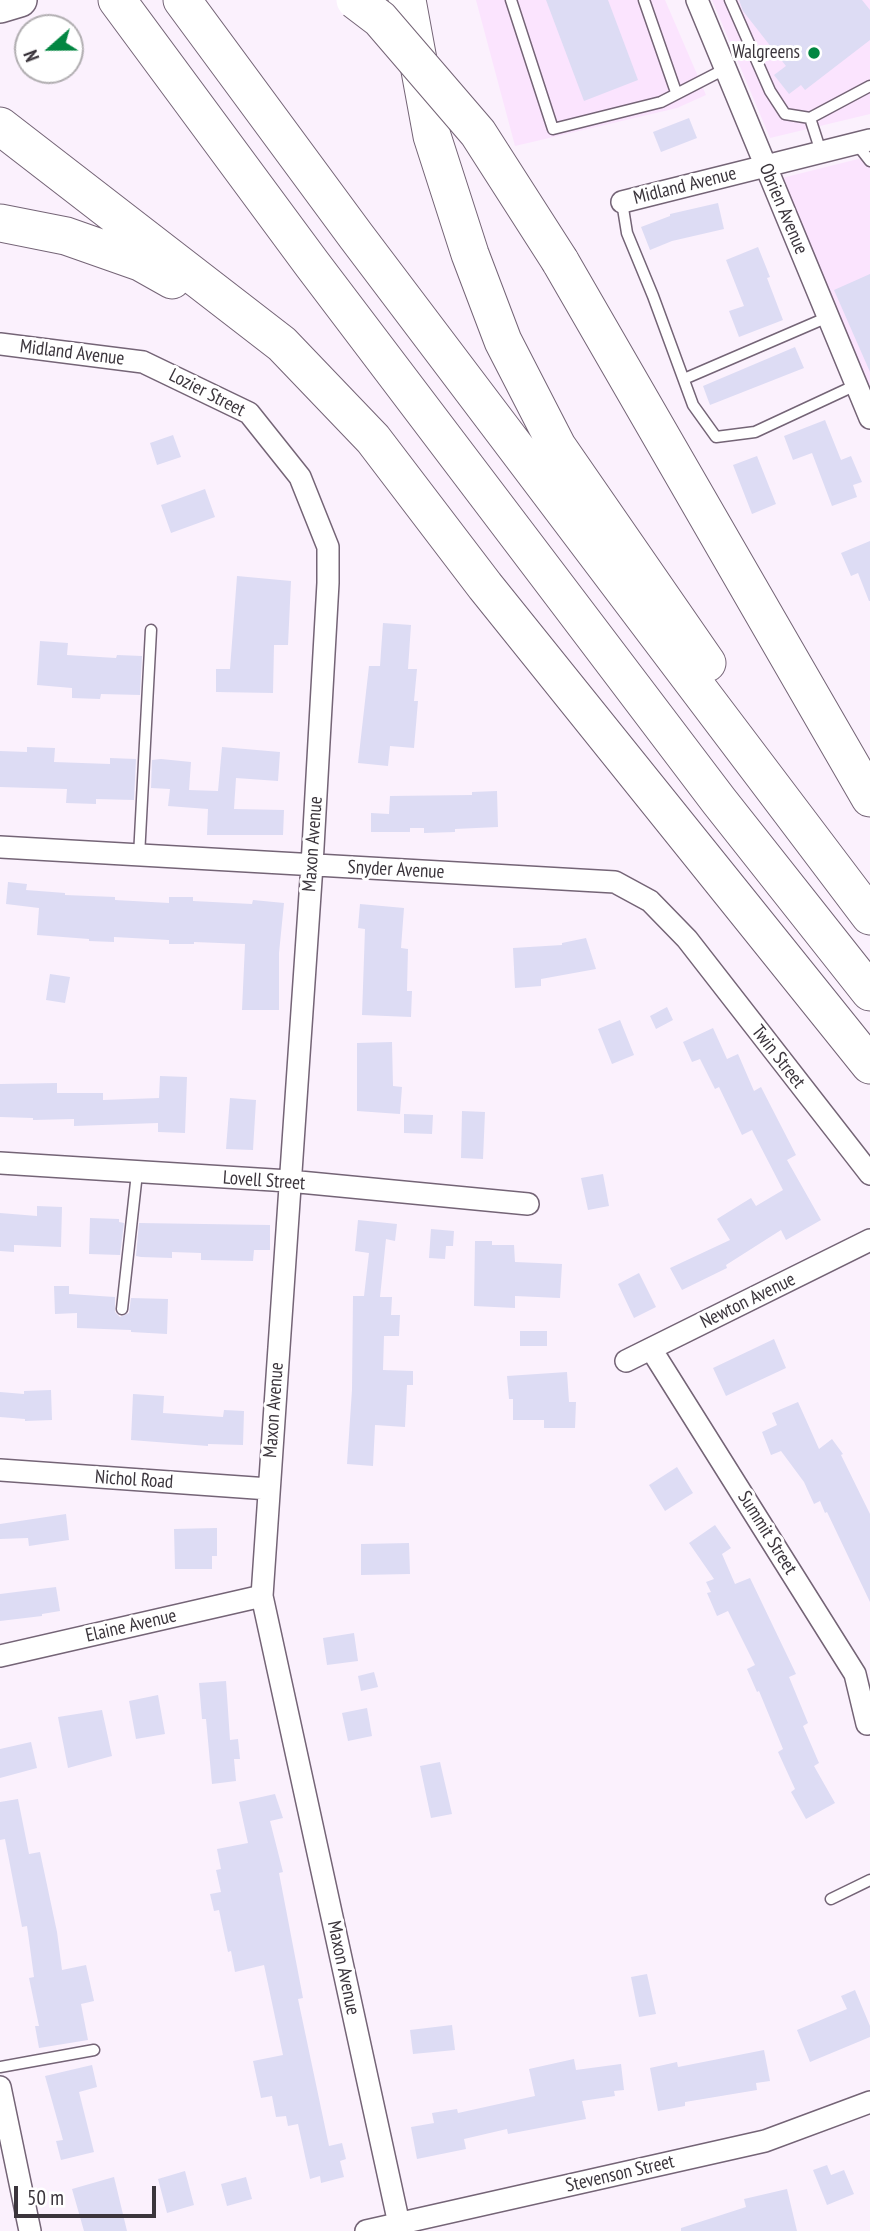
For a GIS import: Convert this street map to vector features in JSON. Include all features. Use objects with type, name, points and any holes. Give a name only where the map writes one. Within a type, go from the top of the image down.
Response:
[{"type":"highway","points":[[117,0],[320,275],[719,801],[870,992]]},
{"type":"highway","points":[[182,0],[356,236],[870,916]]},
{"type":"highway","points":[[355,0],[380,19],[478,133],[559,261],[870,798]]},
{"type":"highway","points":[[407,0],[432,136],[470,254],[509,353],[557,446],[689,635],[870,909]]},
{"type":"highway","points":[[0,126],[282,344],[373,439],[485,586],[870,1065]]},
{"type":"highway","points":[[0,223],[66,236],[140,262],[282,344]]},
{"type":"main road","points":[[0,6],[20,0]]},
{"type":"street","name":"Obrien Avenue","points":[[697,0],[870,418]]},
{"type":"street","name":"Midland Avenue","points":[[622,202],[863,141]]},
{"type":"street","name":"Midland Avenue","points":[[0,344],[143,362]]},
{"type":"street","name":"Lozier Street","points":[[143,362],[249,413],[300,477],[328,547],[328,583]]},
{"type":"street","name":"Maxon Avenue","points":[[328,583],[312,865],[262,1596],[400,2224]]},
{"type":"street","name":"Snyder Avenue","points":[[0,847],[615,882],[650,901],[687,939]]},
{"type":"street","name":"Twin Street","points":[[687,939],[870,1174]]},
{"type":"street","name":"Lovell Street","points":[[0,1163],[289,1181],[528,1204]]},
{"type":"street","name":"Newton Avenue","points":[[626,1361],[870,1240]]},
{"type":"street","name":"Summit Street","points":[[651,1349],[855,1674],[867,1724]]},
{"type":"street","name":"Nichol Road","points":[[0,1470],[269,1489]]},
{"type":"street","name":"Elaine Avenue","points":[[0,1656],[262,1596]]},
{"type":"street","points":[[0,2087],[30,2231]]},
{"type":"street","name":"Stevenson Street","points":[[366,2231],[765,2141],[870,2102]]},
{"type":"lane","points":[[511,0],[553,129],[661,102],[725,69]]},
{"type":"lane","points":[[645,0],[676,92]]},
{"type":"lane","points":[[730,0],[769,92],[785,114],[810,118],[870,86]]},
{"type":"lane","points":[[810,118],[821,152]]},
{"type":"lane","points":[[863,141],[870,161]]},
{"type":"lane","points":[[622,202],[626,233],[694,405],[716,437],[755,432],[856,385]]},
{"type":"lane","points":[[684,379],[828,317]]},
{"type":"lane","points":[[139,856],[151,630]]},
{"type":"lane","points":[[122,1309],[137,1173]]},
{"type":"lane","points":[[831,1899],[870,1880]]},
{"type":"lane","points":[[0,2067],[94,2050]]},
{"type":"shaded area","points":[[476,0],[665,0],[706,95],[677,108],[515,146]]},
{"type":"shaded area","points":[[712,0],[870,0],[870,114],[770,138]]},
{"type":"shaded area","points":[[870,156],[870,392],[782,178]]},
{"type":"building","points":[[546,0],[608,0],[638,80],[584,101]]},
{"type":"building","name":"Walgreens","points":[[739,0],[862,0],[870,10],[870,40],[805,90],[801,85],[789,94],[774,75],[786,66],[743,11]]},
{"type":"building","points":[[689,118],[697,138],[661,152],[653,132]]},
{"type":"building","points":[[718,203],[724,229],[672,241],[650,250],[641,227],[670,214]]},
{"type":"building","points":[[758,247],[783,320],[739,337],[729,311],[744,306],[726,260]]},
{"type":"building","points":[[870,274],[870,372],[834,290]]},
{"type":"building","points":[[795,347],[804,368],[710,405],[703,386]]},
{"type":"building","points":[[825,420],[841,460],[851,456],[862,482],[853,485],[857,497],[832,506],[812,453],[793,460],[784,436]]},
{"type":"building","points":[[173,435],[181,457],[157,465],[150,443]]},
{"type":"building","points":[[757,456],[776,504],[752,514],[733,465]]},
{"type":"building","points":[[205,489],[215,517],[171,533],[161,505]]},
{"type":"building","points":[[870,541],[869,601],[858,573],[851,576],[841,553]]},
{"type":"building","points":[[237,576],[291,581],[288,645],[274,645],[273,693],[216,692],[216,669],[230,669]]},
{"type":"building","points":[[383,623],[411,625],[408,669],[417,669],[414,701],[418,701],[414,748],[390,746],[388,766],[358,763],[369,666],[380,666]]},
{"type":"building","points":[[40,641],[68,643],[67,655],[116,658],[117,655],[142,656],[140,695],[101,694],[100,699],[72,698],[72,688],[37,685]]},
{"type":"building","points":[[27,747],[55,748],[54,762],[110,764],[110,758],[136,759],[134,800],[96,799],[96,804],[66,803],[67,789],[0,787],[0,751],[27,752]]},
{"type":"building","points":[[222,747],[280,752],[278,781],[236,778],[234,809],[284,810],[283,835],[207,835],[208,809],[168,806],[170,789],[151,788],[152,760],[161,759],[191,762],[189,790],[218,791]]},
{"type":"building","points":[[497,791],[498,827],[455,829],[455,832],[424,833],[424,828],[410,828],[410,832],[371,832],[371,813],[389,814],[390,796],[472,795],[472,792]]},
{"type":"building","points":[[8,882],[27,884],[26,890],[115,897],[115,900],[169,903],[169,897],[193,897],[193,901],[252,904],[253,900],[284,903],[279,953],[279,1010],[242,1010],[245,944],[169,944],[169,940],[114,937],[114,942],[89,941],[37,935],[39,908],[6,904]]},
{"type":"building","points":[[360,904],[404,908],[401,948],[408,949],[407,991],[412,991],[411,1017],[362,1015],[365,929],[358,928]]},
{"type":"building","points":[[586,938],[596,969],[541,979],[541,986],[515,988],[513,948],[562,945]]},
{"type":"building","points":[[50,974],[70,977],[65,1003],[46,1000]]},
{"type":"building","points":[[667,1007],[673,1020],[656,1029],[650,1016]]},
{"type":"building","points":[[620,1020],[634,1055],[612,1064],[598,1029]]},
{"type":"building","points":[[713,1028],[727,1059],[738,1054],[754,1091],[761,1087],[796,1155],[787,1160],[821,1220],[786,1240],[781,1230],[726,1265],[727,1268],[682,1290],[670,1268],[730,1240],[717,1219],[751,1198],[756,1206],[783,1190],[752,1130],[742,1135],[719,1087],[715,1089],[700,1059],[692,1062],[683,1042]]},
{"type":"building","points":[[392,1042],[393,1086],[402,1087],[400,1114],[357,1111],[357,1043]]},
{"type":"building","points":[[160,1076],[187,1077],[185,1133],[158,1132],[158,1123],[74,1126],[74,1119],[33,1120],[0,1117],[0,1084],[57,1083],[57,1093],[103,1093],[103,1100],[159,1098]]},
{"type":"building","points":[[230,1098],[256,1100],[253,1150],[226,1149]]},
{"type":"building","points":[[462,1111],[485,1112],[483,1159],[461,1158]]},
{"type":"building","points":[[404,1114],[433,1115],[432,1134],[404,1133]]},
{"type":"building","points":[[603,1174],[609,1206],[588,1210],[581,1178]]},
{"type":"building","points":[[37,1206],[62,1207],[61,1247],[14,1245],[14,1252],[0,1251],[0,1213],[37,1216]]},
{"type":"building","points":[[90,1218],[119,1219],[119,1222],[124,1223],[120,1255],[89,1254]]},
{"type":"building","points":[[358,1220],[397,1224],[395,1241],[386,1239],[380,1297],[392,1297],[391,1315],[400,1315],[399,1336],[384,1336],[383,1370],[413,1371],[413,1385],[407,1385],[405,1427],[375,1425],[373,1466],[347,1464],[352,1390],[353,1296],[364,1296],[369,1253],[355,1251]]},
{"type":"building","points":[[139,1223],[270,1225],[270,1250],[254,1250],[253,1261],[201,1260],[201,1253],[172,1252],[172,1258],[136,1256]]},
{"type":"building","points":[[431,1229],[454,1231],[453,1246],[446,1246],[445,1259],[429,1258]]},
{"type":"building","points":[[475,1241],[492,1241],[492,1245],[514,1245],[515,1262],[562,1264],[560,1298],[515,1296],[515,1308],[474,1306]]},
{"type":"building","points":[[639,1273],[656,1307],[634,1318],[618,1284]]},
{"type":"building","points":[[54,1286],[69,1286],[69,1294],[115,1297],[115,1312],[120,1317],[129,1313],[131,1298],[168,1299],[167,1334],[77,1328],[77,1313],[55,1314]]},
{"type":"building","points":[[520,1331],[547,1331],[547,1346],[520,1346]]},
{"type":"building","points":[[774,1339],[786,1368],[726,1396],[713,1368]]},
{"type":"building","points":[[567,1372],[569,1402],[576,1402],[575,1428],[544,1428],[544,1420],[513,1420],[513,1399],[509,1399],[507,1376]]},
{"type":"building","points":[[51,1390],[52,1420],[25,1421],[0,1417],[0,1392],[24,1394],[24,1391]]},
{"type":"building","points":[[133,1394],[164,1396],[163,1413],[223,1417],[224,1410],[244,1411],[243,1445],[208,1446],[131,1440]]},
{"type":"building","points":[[798,1402],[819,1449],[832,1439],[843,1454],[841,1455],[870,1514],[870,1602],[827,1512],[825,1513],[820,1501],[814,1504],[804,1482],[781,1451],[771,1455],[762,1432],[777,1425],[772,1413]]},
{"type":"building","points":[[677,1467],[693,1493],[665,1511],[649,1485]]},
{"type":"building","points":[[66,1514],[69,1540],[29,1546],[28,1538],[0,1539],[0,1524]]},
{"type":"building","points":[[715,1525],[731,1548],[722,1554],[735,1584],[750,1578],[796,1674],[789,1677],[808,1723],[803,1726],[819,1763],[814,1766],[835,1803],[806,1819],[791,1792],[795,1789],[778,1752],[783,1749],[747,1669],[755,1665],[728,1611],[717,1616],[707,1593],[711,1592],[706,1582],[714,1579],[689,1543]]},
{"type":"building","points":[[217,1528],[217,1556],[212,1556],[212,1569],[175,1569],[174,1529]]},
{"type":"building","points":[[409,1543],[410,1574],[361,1575],[361,1544]]},
{"type":"building","points":[[56,1587],[60,1611],[0,1621],[0,1594]]},
{"type":"building","points":[[354,1633],[358,1661],[327,1665],[323,1638]]},
{"type":"building","points":[[374,1672],[378,1687],[361,1691],[358,1676]]},
{"type":"building","points":[[226,1681],[230,1740],[238,1739],[240,1759],[234,1759],[236,1781],[212,1784],[206,1719],[202,1719],[199,1683]]},
{"type":"building","points":[[158,1695],[165,1734],[136,1739],[129,1701]]},
{"type":"building","points":[[367,1708],[372,1736],[348,1741],[342,1713]]},
{"type":"building","points":[[102,1710],[112,1756],[68,1768],[58,1717]]},
{"type":"building","points":[[31,1742],[37,1768],[0,1778],[0,1749]]},
{"type":"building","points":[[440,1762],[452,1814],[431,1818],[420,1766]]},
{"type":"building","points":[[275,1794],[283,1818],[270,1821],[283,1872],[279,1873],[303,1998],[298,1999],[329,2146],[342,2143],[346,2159],[340,2161],[344,2177],[321,2183],[320,2176],[310,2179],[298,2124],[288,2126],[286,2116],[276,2117],[272,2096],[261,2098],[253,2061],[283,2055],[264,1965],[235,1972],[219,1910],[214,1911],[210,1894],[221,1892],[216,1870],[221,1869],[217,1849],[248,1843],[239,1802]]},
{"type":"building","points":[[18,1799],[29,1854],[40,1852],[62,1970],[86,1965],[94,2001],[81,2004],[88,2040],[39,2048],[35,2026],[39,2026],[29,1978],[34,1977],[27,1926],[22,1927],[5,1839],[0,1840],[0,1802]]},
{"type":"building","points":[[647,1974],[656,2014],[639,2017],[631,1977]]},
{"type":"building","points":[[855,1990],[870,2026],[870,2037],[810,2062],[797,2030],[847,2009],[841,1996]]},
{"type":"building","points":[[452,2025],[455,2050],[413,2054],[410,2030]]},
{"type":"building","points":[[764,2050],[770,2081],[756,2083],[757,2090],[685,2102],[685,2106],[658,2111],[650,2068],[677,2062],[678,2067]]},
{"type":"building","points":[[574,2059],[576,2070],[621,2064],[624,2090],[614,2091],[615,2096],[582,2101],[586,2119],[508,2134],[507,2129],[464,2139],[466,2149],[417,2159],[411,2127],[434,2123],[432,2113],[457,2109],[458,2113],[535,2096],[529,2069]]},
{"type":"building","points":[[92,2065],[97,2087],[79,2092],[94,2152],[61,2160],[56,2141],[63,2140],[45,2076]]},
{"type":"building","points":[[827,2165],[831,2175],[844,2170],[854,2194],[827,2205],[813,2170]]},
{"type":"building","points":[[185,2171],[194,2205],[167,2213],[158,2179]]},
{"type":"building","points":[[114,2177],[127,2231],[84,2231],[72,2189]]},
{"type":"building","points":[[246,2177],[252,2199],[227,2206],[221,2184]]},
{"type":"building","points":[[787,2189],[797,2231],[681,2231],[681,2228],[746,2207],[744,2199]]},
{"type":"place","name":"Walgreens","points":[[814,53]]}]
